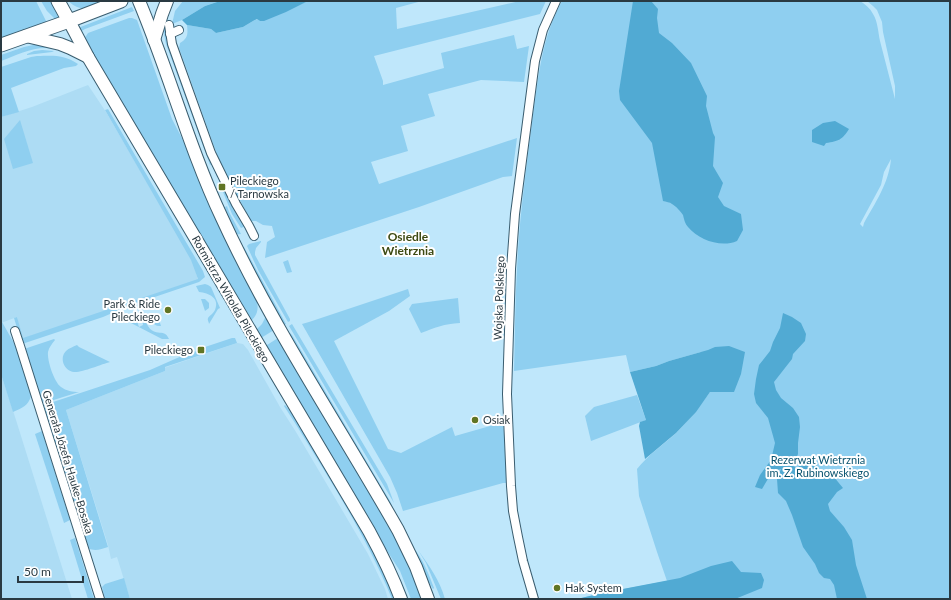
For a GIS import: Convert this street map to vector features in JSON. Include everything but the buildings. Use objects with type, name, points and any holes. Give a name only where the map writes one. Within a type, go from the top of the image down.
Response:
[{"type":"main road","name":"Rotmistrza Witolda Pileckiego","points":[[58,1],[88,57],[369,531],[384,559],[400,599]]},
{"type":"main road","points":[[1,45],[121,1]]},
{"type":"main road","points":[[139,1],[192,146],[221,216],[269,310],[398,530],[416,567],[428,599]]},
{"type":"main road","points":[[154,40],[167,1]]},
{"type":"main road","points":[[26,36],[60,44],[88,57]]},
{"type":"street","name":"Wojska Polskiego","points":[[534,599],[518,537],[512,498],[508,418],[511,269],[515,214],[535,61],[543,30],[556,1]]},
{"type":"street","points":[[169,25],[172,44],[211,153],[236,204],[254,236]]},
{"type":"street","points":[[170,34],[179,30]]},
{"type":"street","name":"Generała Józefa Hauke-Bosaka","points":[[15,331],[100,599]]},
{"type":"shaded area","points":[[220,1],[308,1],[264,21],[257,19],[243,27],[216,33],[211,29],[187,25],[182,20],[205,6]]},
{"type":"shaded area","points":[[633,1],[651,1],[658,9],[657,18],[659,33],[672,43],[691,63],[707,96],[706,106],[715,137],[713,166],[723,183],[718,197],[724,206],[741,214],[743,230],[737,241],[724,244],[711,242],[698,236],[685,223],[683,215],[677,208],[670,203],[663,201],[652,143],[620,100],[619,91]]},
{"type":"shaded area","points":[[88,85],[106,112],[184,246],[194,265],[198,280],[22,339],[17,317],[1,323],[1,117],[32,107]]},
{"type":"shaded area","points":[[835,121],[849,129],[842,138],[837,141],[826,143],[824,146],[812,142],[812,130],[823,123]]},
{"type":"shaded area","points":[[783,313],[801,323],[806,334],[805,341],[793,354],[792,359],[774,382],[776,390],[781,398],[793,408],[799,417],[800,427],[798,454],[793,466],[797,468],[807,459],[813,461],[819,469],[829,471],[843,488],[837,492],[828,504],[830,511],[844,527],[852,540],[856,565],[867,599],[837,599],[834,585],[830,579],[824,578],[819,573],[815,564],[803,547],[786,501],[778,493],[777,479],[781,469],[772,472],[762,489],[755,487],[760,475],[771,460],[775,443],[768,418],[756,403],[754,394],[756,379],[759,365],[770,351],[780,328]]},
{"type":"shaded area","points":[[237,343],[243,344],[248,350],[280,407],[368,554],[385,589],[388,599],[130,599],[117,557],[111,559],[66,410],[165,371],[164,368]]},
{"type":"shaded area","points":[[729,346],[745,352],[741,374],[734,392],[710,392],[696,412],[676,433],[645,459],[639,426],[640,422],[646,420],[630,372],[656,366],[715,347]]},
{"type":"shaded area","points":[[1,374],[16,420],[72,599],[1,599]]},
{"type":"shaded area","points":[[732,561],[741,572],[761,573],[764,580],[762,588],[735,599],[577,599],[680,578],[711,566]]},
{"type":"green space","points":[[1,1],[36,1],[47,23],[1,39]]},
{"type":"green space","points":[[41,1],[52,1],[60,18],[56,20],[47,11]]},
{"type":"green space","points":[[68,1],[107,1],[92,7],[83,8],[73,5]]},
{"type":"green space","points":[[183,1],[220,1],[205,6],[182,20],[172,24],[175,11]]},
{"type":"green space","points":[[308,1],[422,1],[396,8],[397,29],[520,1],[546,1],[540,14],[374,56],[383,85],[444,68],[441,53],[514,35],[517,49],[529,46],[524,82],[481,80],[428,94],[435,116],[401,126],[408,151],[371,162],[379,184],[517,138],[512,176],[503,177],[419,207],[265,258],[267,242],[275,237],[272,226],[251,221],[220,163],[179,48],[180,43],[187,36],[187,25],[211,29],[216,33],[243,27],[258,19],[260,21]]},
{"type":"green space","name":"Rezerwat Wietrznia im. Z. Rubinowskiego","points":[[562,1],[860,1],[866,5],[875,17],[895,99],[895,86],[882,22],[877,10],[867,1],[950,1],[950,599],[578,599],[667,581],[639,496],[637,469],[681,428],[710,392],[701,352],[656,366],[630,372],[626,355],[514,371],[516,282],[523,196],[541,60],[549,30]],"holes":[[[891,159],[890,168],[884,185],[863,227],[860,224],[881,185],[884,172]]]},
{"type":"green space","points":[[132,7],[134,11],[80,32],[78,28]]},
{"type":"green space","points":[[168,14],[166,26],[220,176],[217,177],[212,164],[210,165],[166,44],[164,29]]},
{"type":"green space","points":[[129,18],[137,20],[172,119],[185,144],[256,299],[257,310],[256,315],[252,320],[234,293],[84,39],[88,33]]},
{"type":"green space","points":[[38,44],[54,49],[34,49],[1,61],[1,55]]},
{"type":"green space","points":[[34,51],[54,51],[27,55]]},
{"type":"green space","points":[[37,56],[62,57],[78,64],[76,66],[64,68],[11,88],[19,112],[1,117],[1,67]]},
{"type":"green space","points":[[108,109],[203,271],[205,277],[199,282],[131,305],[103,317],[22,344],[14,318],[17,317],[23,338],[198,279],[191,260],[105,110]]},
{"type":"green space","points":[[20,120],[33,163],[13,169],[4,139]]},
{"type":"green space","points":[[222,180],[246,226],[241,228],[232,214],[223,192],[226,191],[223,184],[221,185],[219,181]]},
{"type":"green space","points":[[227,206],[241,234],[236,234],[233,230],[225,207]]},
{"type":"green space","points":[[261,241],[256,248],[255,255],[290,319],[288,322],[258,270],[247,246],[249,244]]},
{"type":"green space","points":[[244,247],[286,324],[283,325],[274,309],[244,250]]},
{"type":"green space","points":[[288,260],[292,272],[287,273],[283,262]]},
{"type":"green space","points":[[205,284],[211,287],[220,308],[209,324],[208,319],[215,310],[216,306],[215,299],[210,295],[199,292],[196,286]]},
{"type":"green space","points":[[408,289],[410,296],[389,311],[334,341],[388,449],[401,453],[452,427],[455,436],[497,424],[497,420],[503,419],[507,483],[403,511],[390,477],[302,324]]},
{"type":"green space","points":[[458,298],[460,323],[436,327],[421,333],[409,309],[412,304]]},
{"type":"green space","points":[[201,299],[205,299],[209,303],[209,308],[205,311]]},
{"type":"green space","points":[[157,313],[161,326],[154,324],[153,322],[153,317]]},
{"type":"green space","points":[[266,316],[274,330],[261,338],[256,330],[262,324]]},
{"type":"green space","points":[[142,319],[145,320],[151,330],[167,335],[169,339],[162,339],[131,323],[137,321],[139,327],[143,325]]},
{"type":"green space","points":[[2,322],[18,352],[31,396],[22,408],[13,412],[1,374]]},
{"type":"green space","points":[[292,324],[387,484],[394,503],[289,326]]},
{"type":"green space","points":[[289,333],[292,335],[390,501],[393,508],[392,509]]},
{"type":"green space","points":[[235,338],[237,343],[165,367],[165,371],[66,410],[108,547],[96,550],[88,548],[54,442],[44,405],[150,370],[184,355],[202,350],[202,348]]},
{"type":"green space","points":[[278,338],[403,550],[423,599],[411,599],[400,571],[266,347]]},
{"type":"green space","points":[[54,339],[55,340],[48,352],[54,376],[58,384],[63,388],[70,391],[79,392],[41,404],[24,349]]},
{"type":"green space","points":[[77,345],[110,362],[77,372],[70,371],[65,367],[63,357],[67,350]]},
{"type":"green space","points":[[637,395],[646,420],[591,441],[585,416],[594,407]]},
{"type":"green space","points":[[285,405],[293,414],[364,534],[381,565],[395,599],[392,599],[360,531],[284,406]]},
{"type":"green space","points":[[42,431],[70,520],[64,523],[35,434]]},
{"type":"green space","points":[[75,538],[94,599],[88,599],[70,540]]},
{"type":"green space","points":[[418,550],[437,579],[445,599],[441,599],[426,563]]},
{"type":"green space","points":[[416,551],[426,569],[434,588],[433,589],[415,552]]},
{"type":"green space","points":[[124,578],[130,599],[105,599],[102,587],[105,584]]},
{"type":"place","name":"Pileckiego / Tarnowska","points":[[222,187]]},
{"type":"place","name":"Park & Ride Pileckiego","points":[[168,310]]},
{"type":"place","name":"Pileckiego","points":[[201,350]]},
{"type":"place","name":"Osiak","points":[[475,420]]},
{"type":"place","name":"Hak System","points":[[557,588]]},
{"type":"district","name":"Osiedle Wietrznia","points":[[408,244]]}]
